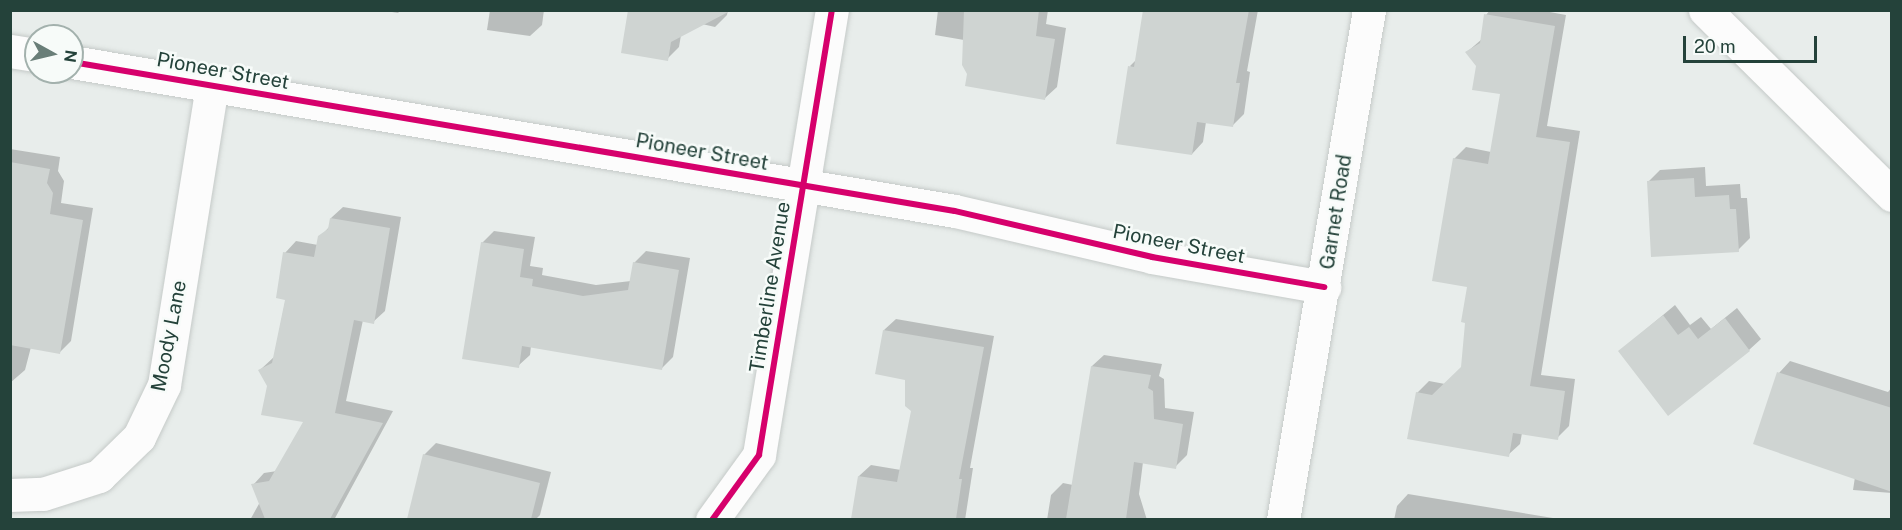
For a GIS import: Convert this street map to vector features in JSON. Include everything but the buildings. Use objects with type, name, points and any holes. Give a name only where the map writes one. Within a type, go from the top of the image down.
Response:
[{"type":"street","name":"Timberline Avenue","points":[[712,519],[759,455],[832,10]]},
{"type":"street","name":"Garnet Road","points":[[1283,519],[1369,10]]},
{"type":"street","points":[[1705,10],[1892,195]]},
{"type":"street","name":"Pioneer Street","points":[[84,64],[954,211],[1152,257],[1324,287]]},
{"type":"street","name":"Moody Lane","points":[[10,495],[43,494],[99,476],[139,437],[164,385],[212,86]]},
{"type":"cycle path","points":[[712,520],[759,455],[832,10]]},
{"type":"cycle path","points":[[84,64],[955,211],[1152,257],[1324,287]]}]
